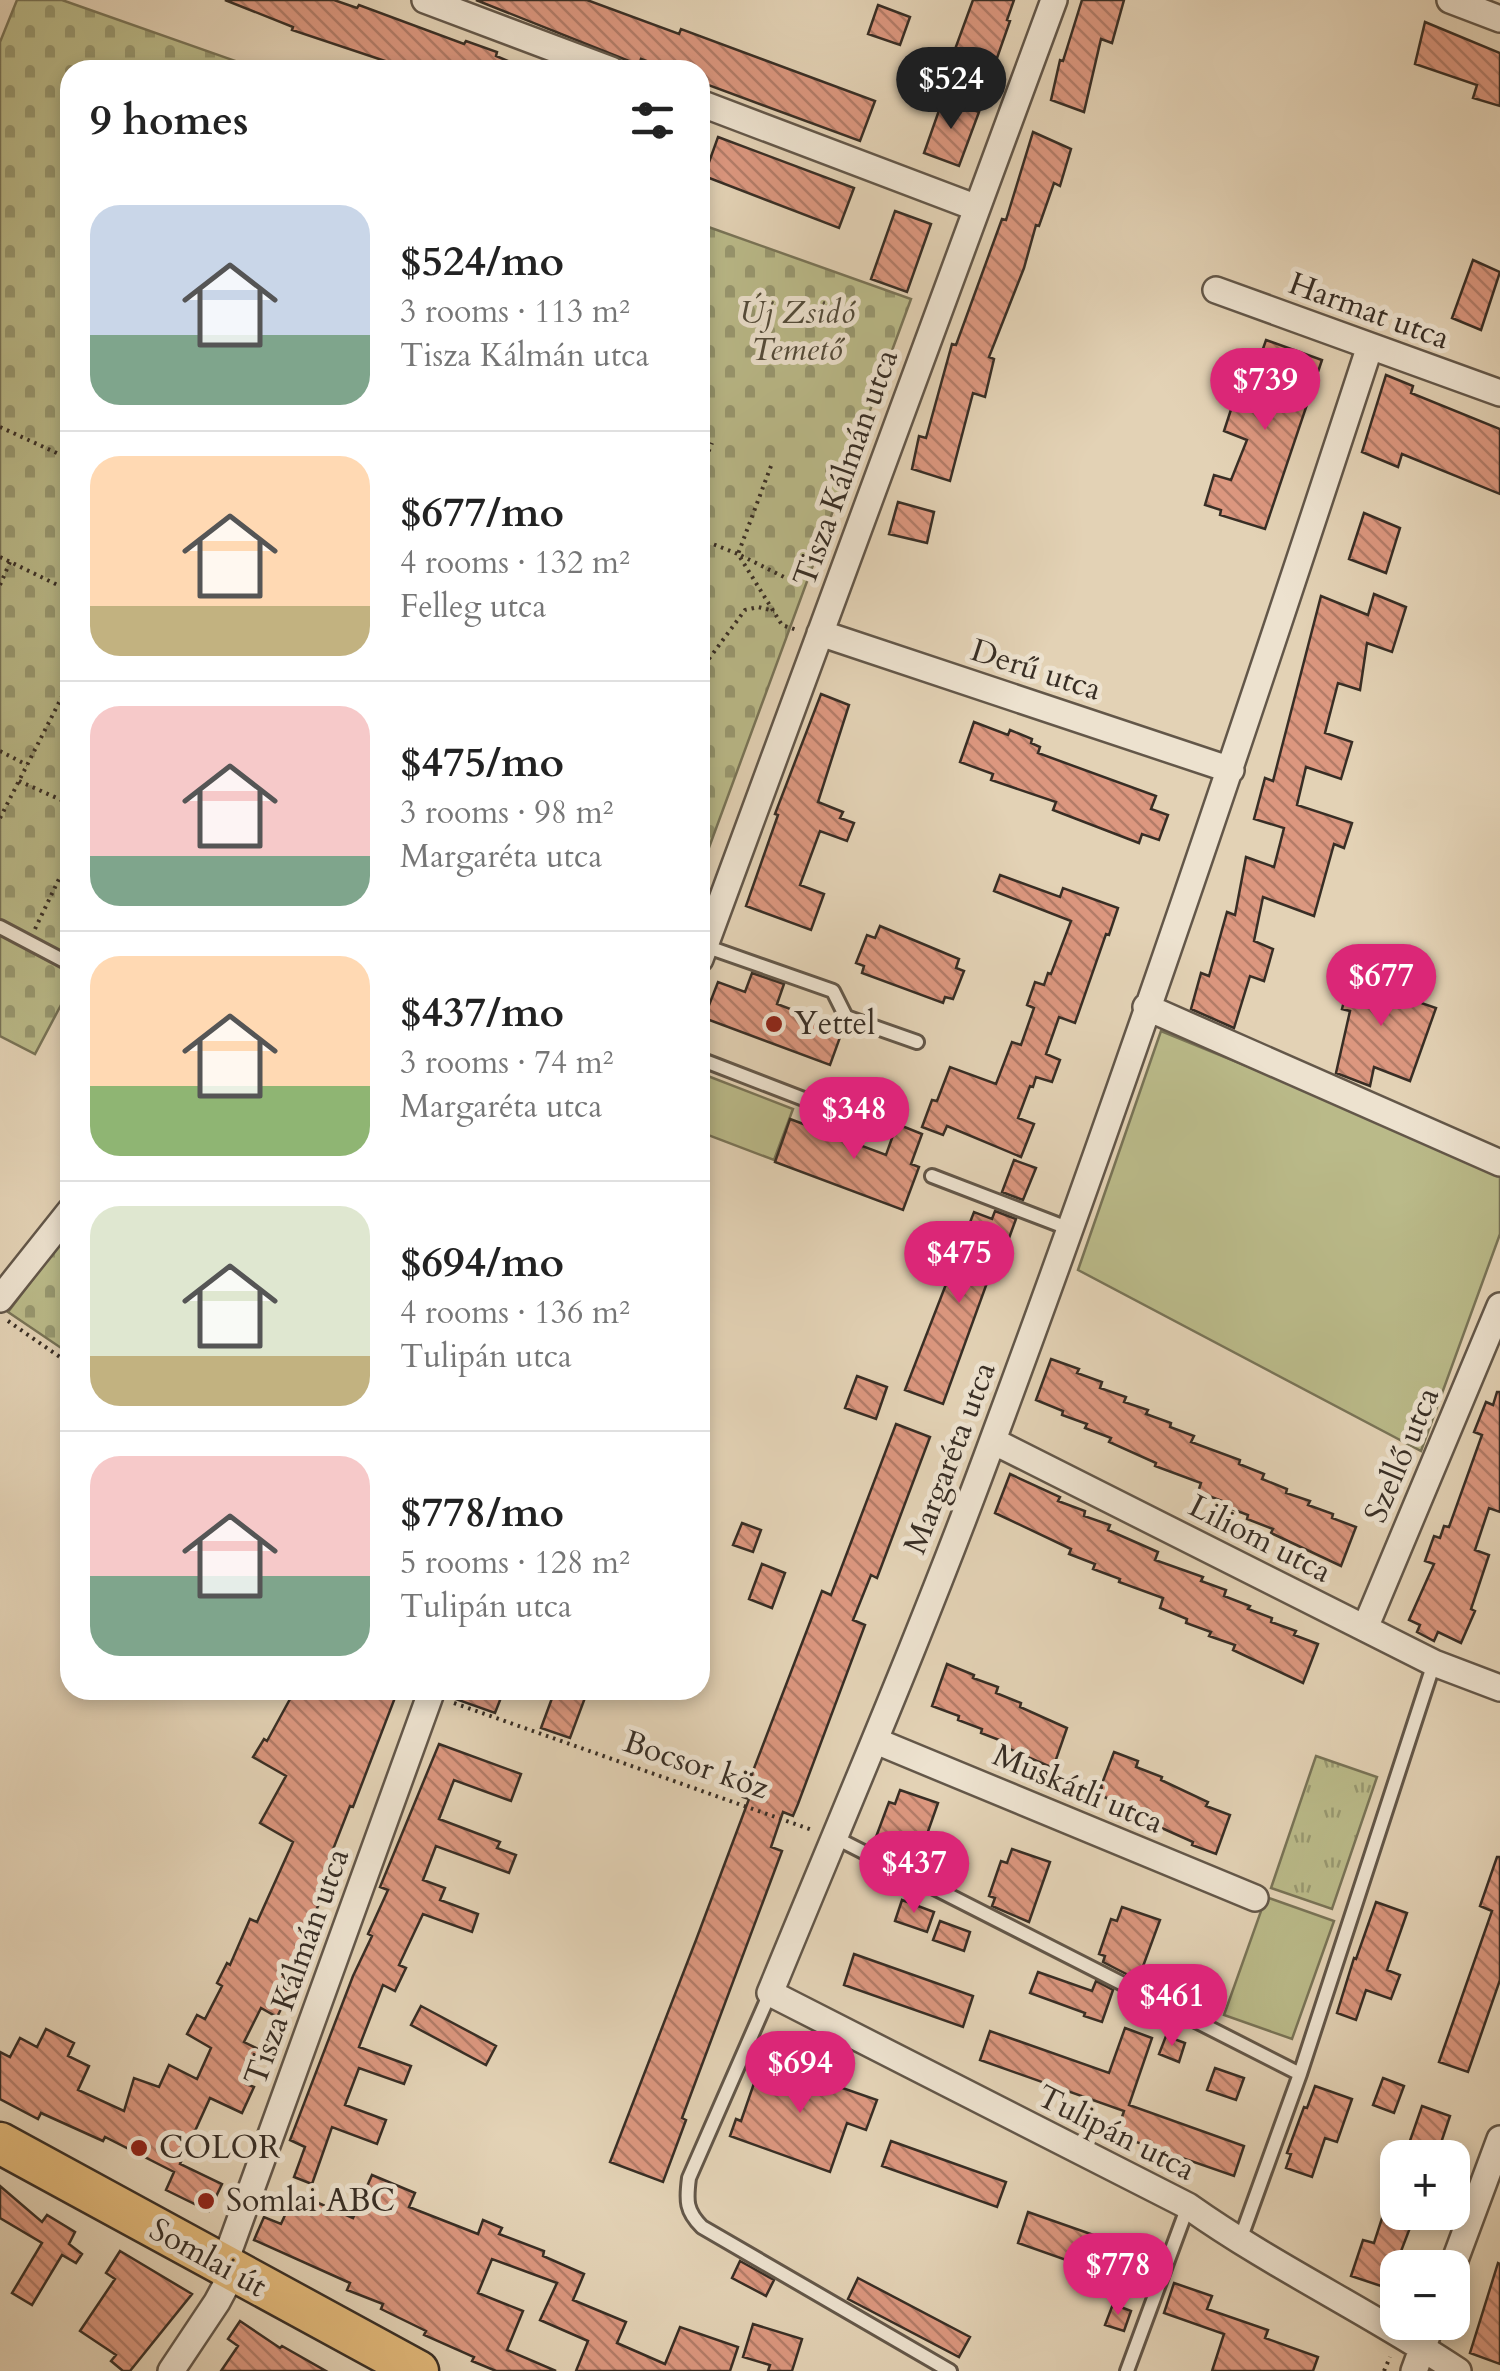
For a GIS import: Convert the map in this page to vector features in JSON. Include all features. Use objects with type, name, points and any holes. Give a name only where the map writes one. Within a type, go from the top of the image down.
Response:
[{"type":"main road","name":"Somlai út","points":[[0,2143],[392,2365]]},
{"type":"street","points":[[425,0],[584,60]]},
{"type":"street","name":"Tisza Kálmán utca","points":[[710,930],[1054,0]]},
{"type":"street","points":[[1450,0],[1500,19]]},
{"type":"street","points":[[710,108],[977,208]]},
{"type":"street","name":"Harmat utca","points":[[1216,290],[1500,393]]},
{"type":"street","name":"Margaréta utca","points":[[770,1993],[876,1740],[993,1441],[1231,770],[1370,346]]},
{"type":"street","name":"Derű utca","points":[[819,635],[1231,770]]},
{"type":"street","points":[[1146,1007],[1500,1162]]},
{"type":"street","points":[[0,1299],[60,1224]]},
{"type":"street","name":"Szellő utca","points":[[1365,1628],[1500,1306]]},
{"type":"street","name":"Liliom utca","points":[[993,1441],[1434,1663],[1500,1688]]},
{"type":"street","name":"Tisza Kálmán utca","points":[[171,2371],[217,2302],[428,1700]]},
{"type":"street","name":"Muskátli utca","points":[[876,1740],[1255,1898]]},
{"type":"street","name":"Tulipán utca","points":[[770,1993],[1188,2206],[1419,2359],[1458,2371]]},
{"type":"street","points":[[1459,2250],[1500,2139]]},
{"type":"lane","points":[[0,926],[60,959]]},
{"type":"lane","points":[[710,954],[833,991],[846,1017],[917,1042]]},
{"type":"lane","points":[[710,1063],[884,1130]]},
{"type":"lane","points":[[932,1176],[1070,1229]]},
{"type":"lane","points":[[1239,2243],[1300,2074],[1434,1663]]},
{"type":"lane","points":[[834,1838],[1300,2074]]},
{"type":"lane","points":[[770,1993],[688,2178],[685,2204],[691,2216],[719,2237],[950,2371]]},
{"type":"lane","points":[[1128,2371],[1188,2206]]},
{"type":"path","points":[[0,427],[60,454]]},
{"type":"path","points":[[710,448],[712,443]]},
{"type":"path","points":[[738,554],[770,466]]},
{"type":"path","points":[[710,542],[784,577]]},
{"type":"path","points":[[738,554],[782,624],[819,635]]},
{"type":"path","points":[[0,557],[60,586]]},
{"type":"path","points":[[0,585],[10,562]]},
{"type":"path","points":[[710,658],[745,610],[758,606],[774,612]]},
{"type":"path","points":[[0,818],[60,700]]},
{"type":"path","points":[[0,751],[27,764]]},
{"type":"path","points":[[19,780],[60,799]]},
{"type":"path","points":[[28,942],[59,879]]},
{"type":"path","points":[[0,1315],[60,1357]]},
{"type":"path","name":"Bocsor köz","points":[[453,1700],[834,1838]]},
{"type":"path","points":[[1384,2371],[1392,2350]]},
{"type":"green space","points":[[17,0],[62,0],[233,60],[60,60],[60,1007],[35,1054],[0,1036],[0,42]]},
{"type":"green space","name":"Új Zsidó Temető","points":[[710,228],[911,299],[710,845]]},
{"type":"green space","points":[[1161,1031],[1500,1170],[1500,1234],[1421,1451],[1078,1270]]},
{"type":"green space","points":[[710,1077],[793,1109],[774,1160],[710,1136]]},
{"type":"green space","points":[[60,1243],[60,1347],[8,1312]]},
{"type":"green space","points":[[1316,1756],[1377,1777],[1332,1909],[1271,1888]]},
{"type":"green space","points":[[1266,1897],[1334,1921],[1292,2039],[1224,2015]]},
{"type":"building","points":[[225,0],[334,0],[357,8],[359,5],[464,44],[466,41],[497,52],[496,56],[505,60],[382,60],[292,30],[293,27]]},
{"type":"building","points":[[476,0],[587,0],[679,34],[681,29],[875,101],[860,141],[710,86],[710,60],[626,60]]},
{"type":"building","points":[[973,0],[1014,0],[990,78],[950,63]]},
{"type":"building","points":[[1082,0],[1124,0],[1112,43],[1101,39],[1084,112],[1051,100],[1060,60],[1063,61]]},
{"type":"building","points":[[878,5],[910,17],[900,45],[868,34]]},
{"type":"building","points":[[1425,22],[1500,53],[1500,106],[1473,98],[1477,85],[1415,64]]},
{"type":"building","points":[[943,99],[979,112],[959,166],[924,153]]},
{"type":"building","points":[[1033,132],[1071,149],[1060,186],[1054,183],[1039,226],[1036,225],[1024,268],[989,357],[994,359],[985,397],[973,393],[950,481],[912,469],[919,436],[926,438],[952,344],[956,345],[1002,219],[1006,220]]},
{"type":"building","points":[[718,137],[854,188],[839,228],[710,178],[710,159]]},
{"type":"building","points":[[895,211],[931,224],[907,292],[871,279]]},
{"type":"building","points":[[1473,260],[1500,272],[1481,330],[1452,318]]},
{"type":"building","points":[[1266,340],[1322,360],[1265,529],[1220,515],[1221,510],[1205,505],[1214,475],[1231,480],[1247,440],[1224,431],[1238,388],[1248,392]]},
{"type":"building","points":[[1386,375],[1413,386],[1411,393],[1500,429],[1500,494],[1402,454],[1398,467],[1362,452]]},
{"type":"building","points":[[898,502],[934,512],[927,543],[889,534]]},
{"type":"building","points":[[1364,513],[1400,528],[1386,573],[1349,559]]},
{"type":"building","points":[[1374,594],[1406,607],[1392,652],[1367,643],[1360,690],[1338,683],[1325,733],[1352,742],[1341,779],[1306,767],[1297,805],[1352,823],[1344,848],[1334,844],[1314,916],[1263,897],[1254,941],[1273,949],[1264,981],[1250,976],[1234,1028],[1191,1009],[1201,973],[1209,976],[1227,912],[1235,915],[1246,857],[1274,867],[1284,828],[1254,819],[1265,778],[1273,781],[1321,596],[1368,615]]},
{"type":"building","points":[[821,694],[849,705],[818,802],[843,812],[840,818],[854,823],[847,841],[820,831],[800,885],[824,894],[811,930],[746,906],[778,815],[775,814]]},
{"type":"building","points":[[974,722],[1008,735],[1010,730],[1032,739],[1031,743],[1040,747],[1038,753],[1156,796],[1151,809],[1168,815],[1159,840],[1142,834],[1139,843],[1053,810],[1056,802],[991,780],[993,774],[960,762]]},
{"type":"building","points":[[1000,875],[1060,897],[1063,888],[1118,908],[1075,1023],[1059,1017],[1046,1054],[1060,1060],[1052,1082],[1036,1077],[1033,1087],[1030,1086],[1018,1118],[1034,1124],[1021,1157],[947,1126],[943,1135],[922,1127],[950,1067],[996,1084],[1012,1042],[1021,1045],[1034,1008],[1027,1005],[1035,982],[1044,985],[1048,973],[1051,974],[1071,921],[994,891]]},
{"type":"building","points":[[880,926],[959,959],[956,968],[964,971],[953,999],[945,997],[943,1003],[862,973],[864,966],[856,963],[867,935],[875,938]]},
{"type":"building","points":[[1353,965],[1392,979],[1389,992],[1436,1008],[1410,1081],[1374,1067],[1370,1086],[1336,1073],[1350,1011],[1342,1009]]},
{"type":"building","name":"Yettel","points":[[752,973],[784,984],[777,1004],[843,1029],[830,1065],[710,1020],[710,1003],[718,982],[745,992]]},
{"type":"building","points":[[790,1119],[886,1155],[897,1124],[922,1134],[911,1164],[919,1167],[903,1210],[775,1162]]},
{"type":"building","points":[[1014,1160],[1036,1168],[1023,1200],[1002,1192]]},
{"type":"building","points":[[995,1211],[1016,1219],[1005,1249],[1000,1247],[943,1404],[905,1390],[974,1212],[992,1219]]},
{"type":"building","points":[[1051,1359],[1079,1369],[1077,1373],[1102,1382],[1100,1388],[1126,1397],[1124,1402],[1148,1410],[1146,1414],[1194,1436],[1191,1442],[1240,1460],[1239,1464],[1264,1474],[1262,1479],[1287,1489],[1286,1493],[1310,1501],[1308,1505],[1356,1527],[1341,1566],[1271,1533],[1273,1529],[1247,1519],[1248,1515],[1224,1506],[1225,1502],[1198,1492],[1201,1483],[1155,1466],[1156,1463],[1109,1442],[1111,1438],[1085,1428],[1087,1424],[1036,1400]]},
{"type":"building","points":[[857,1376],[887,1387],[876,1419],[845,1408]]},
{"type":"building","points":[[1497,1392],[1500,1512],[1489,1508],[1475,1550],[1489,1555],[1471,1609],[1475,1611],[1461,1643],[1438,1632],[1434,1641],[1417,1632],[1420,1625],[1409,1620],[1434,1564],[1425,1561],[1434,1536],[1440,1538],[1444,1526],[1449,1527],[1482,1435],[1474,1432],[1486,1402],[1493,1405]]},
{"type":"building","points":[[896,1424],[930,1437],[877,1578],[871,1575],[853,1620],[865,1625],[798,1804],[793,1816],[783,1812],[771,1847],[782,1851],[682,2118],[686,2120],[663,2182],[610,2162],[749,1799],[743,1797],[822,1591],[831,1595]]},
{"type":"building","points":[[1010,1474],[1085,1511],[1084,1516],[1110,1525],[1108,1530],[1158,1552],[1155,1560],[1203,1577],[1201,1581],[1226,1590],[1224,1596],[1318,1644],[1303,1683],[1233,1650],[1235,1645],[1209,1636],[1211,1632],[1160,1608],[1163,1598],[1093,1569],[1095,1564],[1069,1554],[1071,1549],[995,1513]]},
{"type":"building","points":[[742,1523],[761,1530],[753,1552],[733,1545]]},
{"type":"building","points":[[762,1564],[785,1573],[772,1608],[749,1599]]},
{"type":"building","points":[[947,1664],[998,1687],[996,1693],[1067,1728],[1053,1768],[1005,1747],[1007,1743],[981,1733],[982,1729],[958,1720],[959,1716],[932,1706]]},
{"type":"building","points":[[290,1700],[394,1700],[321,1880],[328,1883],[283,1987],[290,1991],[277,2017],[261,2008],[244,2042],[264,2052],[246,2084],[254,2087],[242,2113],[210,2098],[180,2164],[222,2184],[209,2211],[166,2190],[174,2172],[105,2137],[103,2141],[41,2113],[38,2119],[0,2099],[0,2052],[10,2057],[20,2038],[37,2047],[46,2029],[74,2043],[68,2056],[89,2066],[78,2090],[124,2111],[134,2078],[159,2087],[169,2065],[197,2079],[211,2048],[187,2034],[197,2015],[205,2019],[222,1986],[217,1983],[227,1963],[230,1965],[250,1919],[257,1922],[293,1842],[260,1823],[286,1776],[253,1757],[264,1739],[267,1741]]},
{"type":"building","points":[[458,1700],[500,1700],[495,1713]]},
{"type":"building","points":[[551,1700],[584,1700],[570,1738],[541,1728]]},
{"type":"building","points":[[439,1744],[521,1774],[511,1801],[454,1780],[439,1819],[500,1842],[497,1848],[516,1855],[509,1873],[436,1846],[423,1880],[445,1888],[440,1900],[478,1914],[472,1932],[423,1914],[399,1965],[406,1968],[395,1991],[383,1985],[359,2047],[411,2066],[404,2084],[359,2068],[345,2105],[386,2120],[377,2144],[332,2127],[312,2184],[294,2177],[305,2147],[290,2140],[372,1936],[368,1934],[388,1890],[380,1887]]},
{"type":"building","points":[[1114,1752],[1138,1761],[1136,1767],[1208,1802],[1206,1806],[1230,1815],[1216,1854],[1098,1794]]},
{"type":"building","points":[[900,1790],[938,1803],[917,1863],[879,1849],[883,1839],[876,1837],[889,1802],[895,1804]]},
{"type":"building","points":[[1012,1849],[1050,1862],[1029,1922],[992,1906],[995,1898],[989,1896],[1001,1861],[1007,1863]]},
{"type":"building","points":[[1497,1857],[1500,1980],[1468,2072],[1439,2062],[1492,1911],[1480,1906]]},
{"type":"building","points":[[902,1900],[934,1912],[927,1932],[895,1921]]},
{"type":"building","points":[[1376,1902],[1407,1913],[1387,1970],[1400,1975],[1391,1999],[1366,1990],[1356,2020],[1337,2013]]},
{"type":"building","points":[[1122,1907],[1160,1920],[1138,1980],[1103,1962],[1105,1956],[1099,1954],[1111,1919],[1117,1921]]},
{"type":"building","points":[[940,1921],[970,1932],[964,1951],[933,1940]]},
{"type":"building","points":[[854,1954],[973,1996],[963,2027],[844,1985]]},
{"type":"building","points":[[1038,1972],[1092,1991],[1096,1981],[1113,1990],[1102,2022],[1030,1993]]},
{"type":"building","points":[[421,2006],[496,2046],[486,2065],[411,2025]]},
{"type":"building","points":[[1125,2028],[1152,2038],[1129,2105],[1244,2146],[1234,2176],[1116,2135],[1124,2111],[980,2060],[990,2031],[1109,2073]]},
{"type":"building","points":[[1166,2036],[1185,2043],[1179,2062],[1159,2054]]},
{"type":"building","points":[[762,2060],[877,2100],[866,2130],[847,2123],[830,2172],[730,2136],[736,2119],[741,2121]]},
{"type":"building","points":[[1215,2068],[1244,2078],[1236,2100],[1207,2090]]},
{"type":"building","points":[[1383,2078],[1404,2086],[1394,2113],[1373,2105]]},
{"type":"building","points":[[1315,2086],[1352,2099],[1337,2142],[1325,2138],[1312,2177],[1286,2168],[1291,2154],[1287,2153]]},
{"type":"building","points":[[1422,2106],[1450,2116],[1442,2140],[1410,2140]]},
{"type":"building","points":[[891,2141],[1006,2182],[997,2207],[882,2166]]},
{"type":"building","points":[[372,2175],[415,2193],[409,2207],[478,2234],[483,2220],[502,2228],[499,2234],[544,2251],[543,2256],[584,2274],[573,2300],[626,2322],[617,2343],[665,2364],[680,2327],[738,2347],[730,2371],[576,2371],[588,2341],[540,2320],[557,2283],[492,2259],[478,2293],[523,2311],[507,2350],[556,2371],[496,2371],[424,2335],[426,2331],[381,2309],[383,2304],[347,2290],[350,2283],[254,2240],[264,2217],[281,2224],[295,2193],[353,2218]]},
{"type":"building","points":[[0,2186],[42,2222],[47,2215],[75,2232],[69,2244],[82,2254],[76,2263],[62,2255],[32,2305],[12,2293],[42,2243],[0,2218]]},
{"type":"building","points":[[1028,2212],[1145,2253],[1134,2284],[1018,2243]]},
{"type":"building","points":[[1380,2224],[1380,2230],[1409,2230],[1402,2250],[1380,2250],[1380,2286],[1351,2276],[1363,2240],[1374,2243]]},
{"type":"building","points":[[120,2251],[192,2294],[130,2371],[123,2371],[111,2361],[116,2355],[80,2331],[115,2279],[106,2273]]},
{"type":"building","points":[[740,2261],[774,2280],[766,2296],[732,2278]]},
{"type":"building","points":[[1500,2264],[1500,2364],[1470,2353]]},
{"type":"building","points":[[858,2278],[970,2337],[959,2357],[848,2299]]},
{"type":"building","points":[[1174,2283],[1212,2296],[1207,2309],[1268,2330],[1265,2338],[1318,2357],[1313,2371],[1212,2371],[1224,2334],[1164,2313]]},
{"type":"building","points":[[1113,2304],[1131,2311],[1124,2331],[1105,2325]]},
{"type":"building","points":[[240,2321],[280,2348],[326,2371],[221,2371],[238,2346],[228,2339]]},
{"type":"building","points":[[753,2324],[802,2339],[792,2371],[768,2371],[770,2365],[743,2357]]},
{"type":"place","name":"Yettel","points":[[774,1024]]},
{"type":"place","name":"COLOR","points":[[139,2148]]},
{"type":"place","name":"Somlai ABC","points":[[206,2201]]}]
